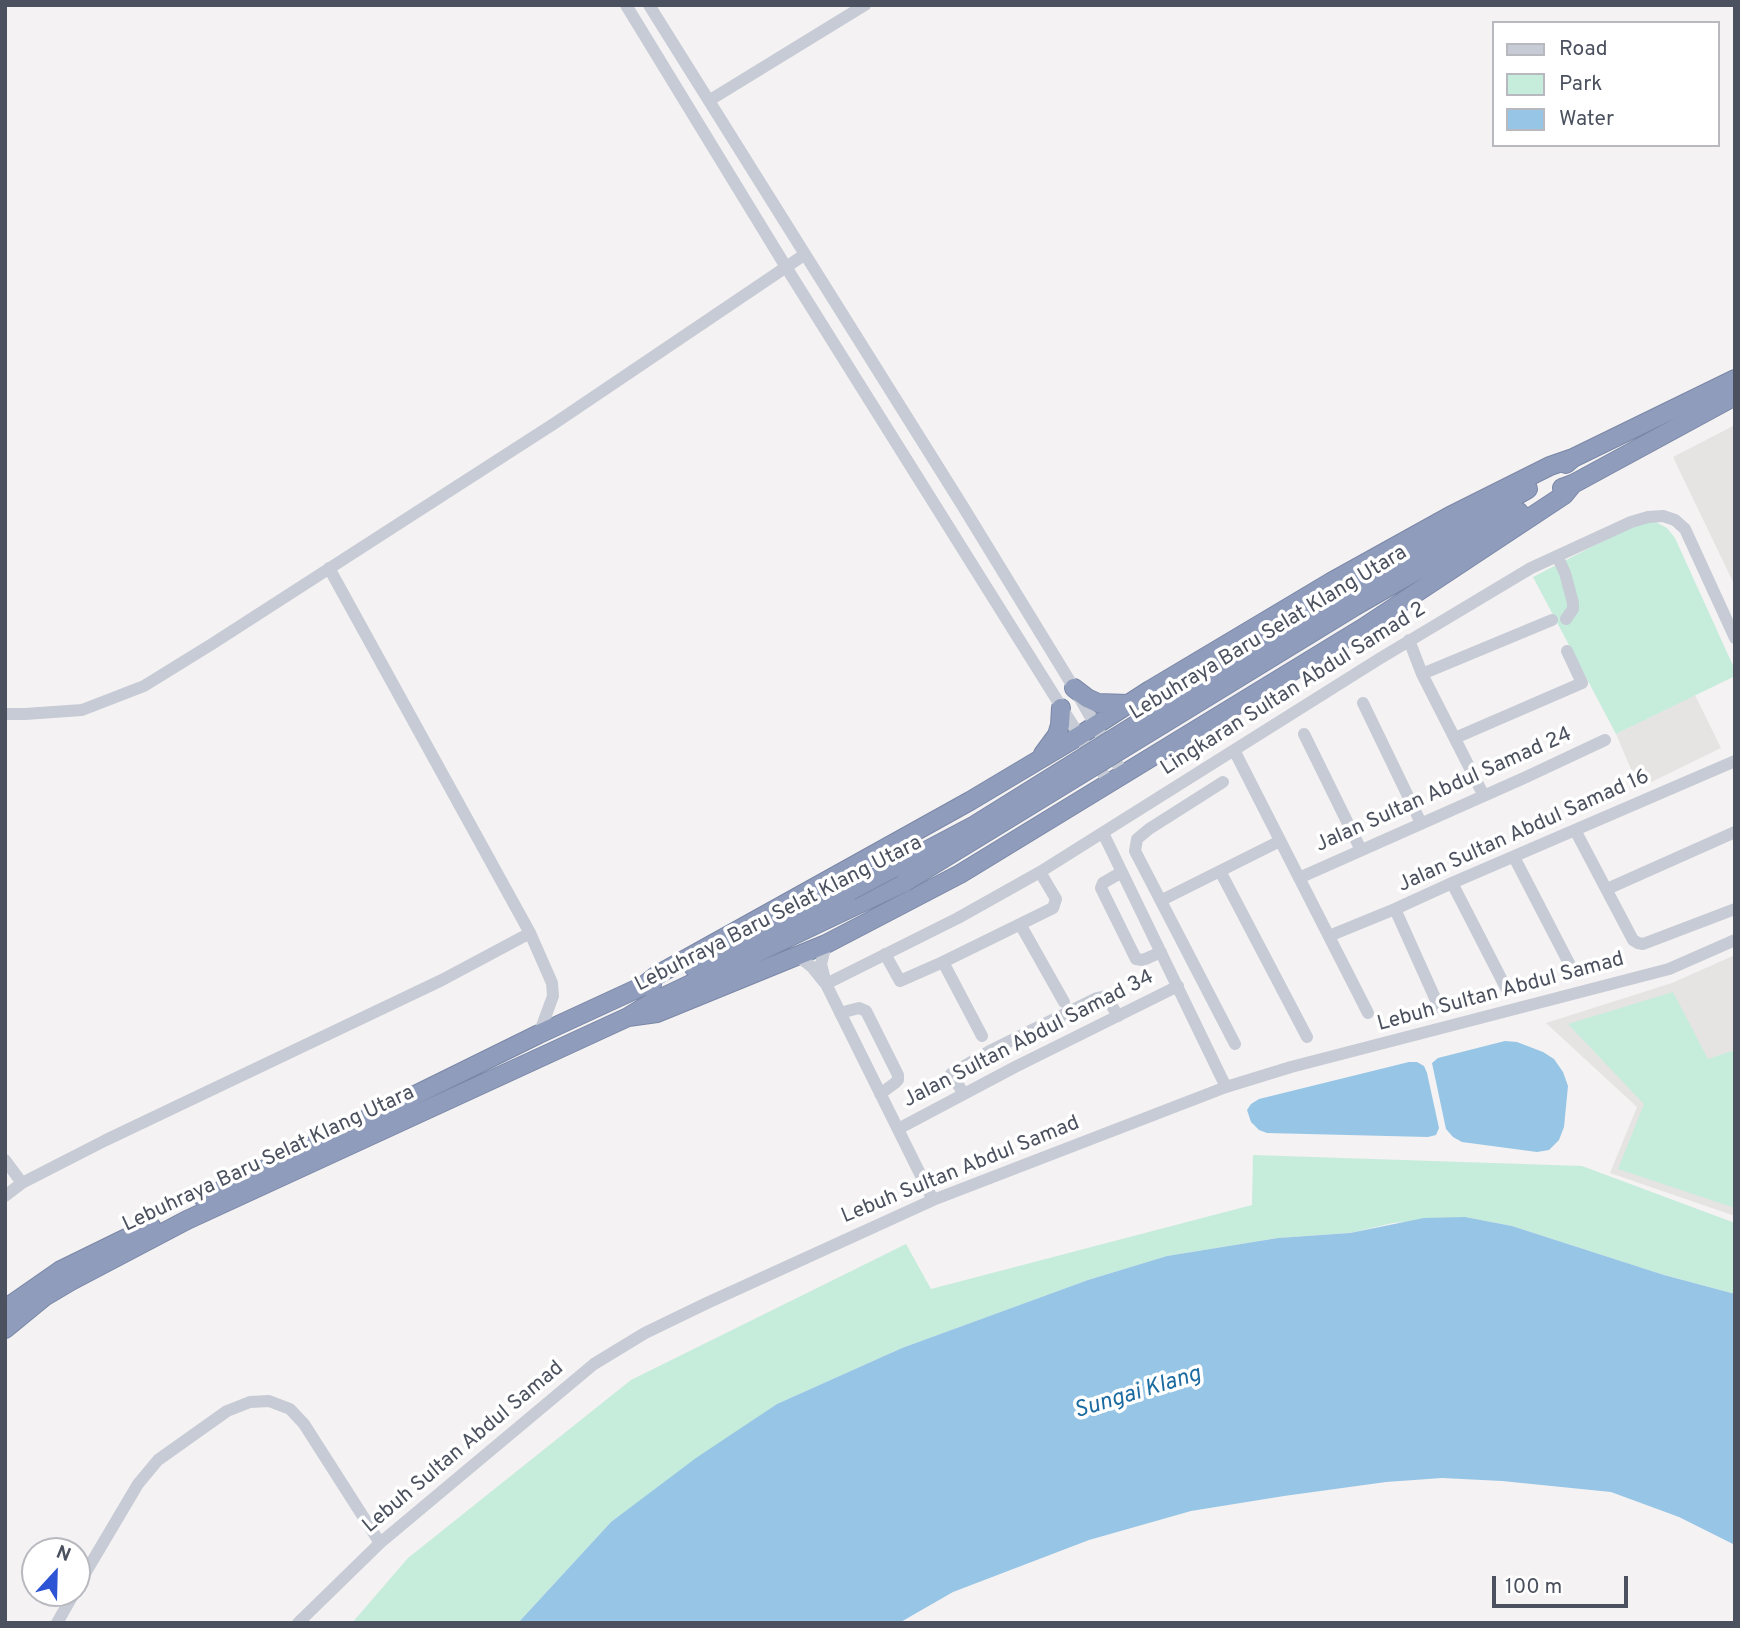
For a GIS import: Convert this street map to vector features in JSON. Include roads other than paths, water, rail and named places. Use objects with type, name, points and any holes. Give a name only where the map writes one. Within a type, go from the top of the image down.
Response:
[{"type":"highway","name":"Lebuhraya Baru Selat Klang Utara","points":[[5,1309],[61,1270],[539,1034],[643,986],[661,984],[850,891],[975,825],[1355,597],[1555,474],[1573,458],[1735,379]]},
{"type":"highway","name":"Lebuhraya Baru Selat Klang Utara","points":[[5,1329],[44,1297],[187,1220],[628,1017],[651,1003],[905,882],[1355,597],[1735,396]]},
{"type":"highway","points":[[643,986],[657,975],[970,801],[1331,582],[1450,516],[1573,458]]},
{"type":"highway","points":[[628,1017],[657,1013],[826,944],[960,874],[1363,628],[1564,495],[1573,484]]},
{"type":"highway","points":[[1074,688],[1098,703],[1128,704]]},
{"type":"highway","points":[[1039,760],[1058,735],[1061,708]]},
{"type":"street","points":[[626,5],[1061,708],[1079,736],[1116,778]]},
{"type":"street","points":[[649,5],[1074,688],[1095,725],[1116,778]]},
{"type":"street","points":[[710,100],[865,5]]},
{"type":"street","points":[[5,714],[82,710],[144,686],[544,430],[804,255]]},
{"type":"street","points":[[885,423],[902,412]]},
{"type":"street","name":"Lingkaran Sultan Abdul Samad 2","points":[[826,985],[958,918],[1040,872],[1409,640],[1531,568],[1632,522],[1663,516],[1675,520],[1685,529],[1735,638]]},
{"type":"street","points":[[1558,556],[1573,603],[1573,609],[1566,619]]},
{"type":"street","points":[[330,568],[530,933],[552,983],[553,996],[539,1034]]},
{"type":"street","points":[[1422,674],[1552,620]]},
{"type":"street","points":[[1409,640],[1422,674],[1484,796]]},
{"type":"street","points":[[1455,738],[1582,683],[1567,651]]},
{"type":"street","points":[[1363,704],[1422,823]]},
{"type":"street","points":[[1304,734],[1361,850]]},
{"type":"street","name":"Jalan Sultan Abdul Samad 24","points":[[1299,878],[1605,740]]},
{"type":"street","points":[[1234,750],[1368,1013]]},
{"type":"street","name":"Jalan Sultan Abdul Samad 16","points":[[1329,936],[1735,761]]},
{"type":"street","points":[[1223,782],[1149,829],[1138,839],[1136,851],[1235,1044]]},
{"type":"street","points":[[1575,830],[1633,940],[1638,943],[1643,944],[1735,909]]},
{"type":"street","points":[[1606,889],[1735,832]]},
{"type":"street","points":[[1103,833],[1226,1087]]},
{"type":"street","points":[[1162,900],[1280,841]]},
{"type":"street","points":[[1514,857],[1572,969]]},
{"type":"street","points":[[1220,871],[1307,1037]]},
{"type":"street","points":[[885,954],[900,981],[1053,908],[1056,899],[1040,872]]},
{"type":"street","points":[[1122,872],[1103,883],[1101,888],[1136,959],[1143,960],[1161,952]]},
{"type":"street","points":[[1452,883],[1506,988]]},
{"type":"street","points":[[1395,909],[1439,1007]]},
{"type":"street","points":[[1020,924],[1064,1002]]},
{"type":"street","points":[[5,1196],[22,1183],[106,1140],[442,981],[530,933]]},
{"type":"street","name":"Lebuh Sultan Abdul Samad","points":[[298,1623],[380,1542],[594,1364],[645,1333],[682,1315],[933,1200],[1226,1087],[1318,1060],[1669,969],[1735,940]]},
{"type":"street","points":[[826,944],[821,964],[826,985]]},
{"type":"street","points":[[797,955],[812,967],[826,985],[933,1200]]},
{"type":"street","points":[[943,962],[982,1036]]},
{"type":"street","name":"Jalan Sultan Abdul Samad 34","points":[[898,1129],[1178,986]]},
{"type":"street","points":[[964,1094],[951,1074],[990,1051],[1097,998],[1106,996],[1118,1016]]},
{"type":"street","points":[[840,1013],[859,1008],[866,1011],[898,1075],[898,1080],[880,1094]]},
{"type":"street","points":[[5,1160],[22,1183]]},
{"type":"street","points":[[5,1301],[61,1270]]},
{"type":"street","points":[[91,1563],[138,1484],[158,1460],[227,1411],[250,1402],[270,1401],[290,1409],[304,1424],[380,1542]]},
{"type":"street","points":[[57,1623],[66,1607]]},
{"type":"water","points":[[1505,1041],[1517,1042],[1543,1052],[1554,1059],[1563,1072],[1568,1086],[1564,1127],[1559,1140],[1549,1150],[1537,1152],[1462,1142],[1446,1129],[1432,1063],[1438,1058]]},
{"type":"water","points":[[1409,1062],[1424,1066],[1427,1073],[1439,1128],[1436,1135],[1267,1133],[1251,1122],[1247,1110],[1259,1099]]},
{"type":"water","name":"Sungai Klang","points":[[1465,1217],[1512,1226],[1664,1275],[1735,1294],[1735,1545],[1679,1517],[1611,1492],[1442,1478],[1386,1482],[1191,1511],[1089,1540],[953,1592],[899,1623],[518,1623],[611,1522],[696,1458],[777,1404],[902,1348],[1088,1280],[1167,1256],[1278,1238],[1350,1233],[1424,1218]]}]
